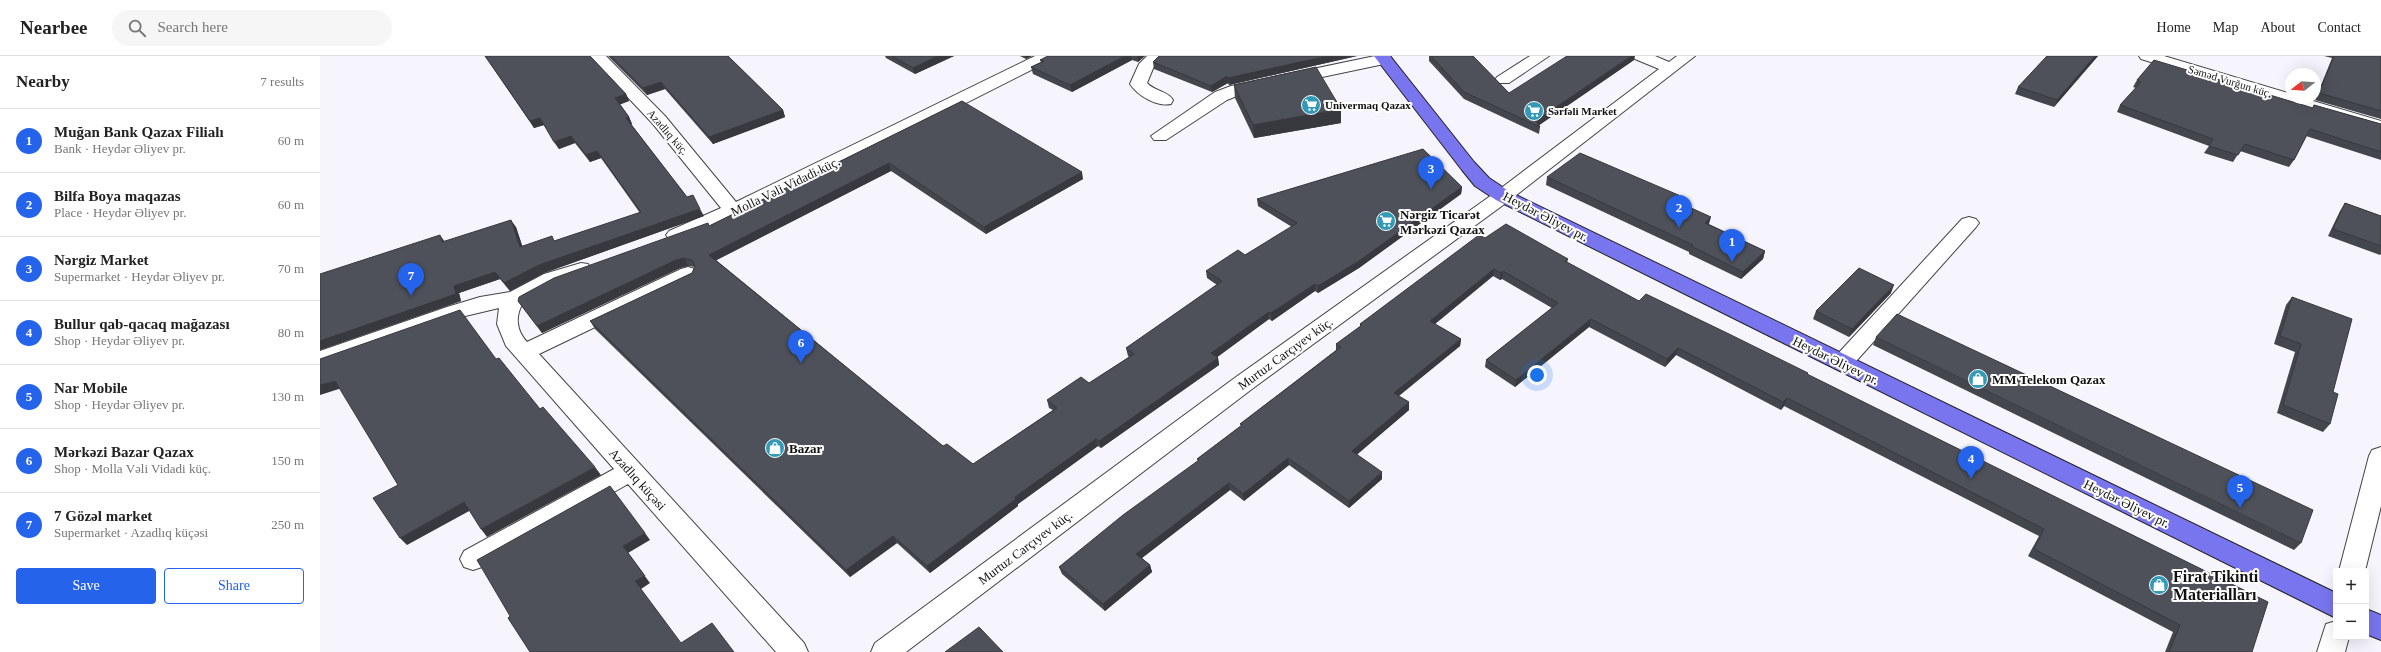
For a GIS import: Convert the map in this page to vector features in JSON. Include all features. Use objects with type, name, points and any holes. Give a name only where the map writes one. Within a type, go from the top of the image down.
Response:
[{"type":"main road","name":"Heydər Əliyev pr.","points":[[1383,58],[1468,166],[1482,182],[1503,196],[2333,605]]},
{"type":"main road","points":[[2369,622],[2381,628]]},
{"type":"street","name":"Azadlıq küç.","points":[[597,56],[659,120],[734,212]]},
{"type":"street","name":"Molla Vəli Vidadi küç.","points":[[659,241],[734,212],[1047,56]]},
{"type":"street","points":[[1157,56],[1147,64],[1138,84],[1145,91],[1165,100]]},
{"type":"street","points":[[1503,80],[1542,56]]},
{"type":"street","points":[[1641,56],[1679,62]]},
{"type":"street","name":"Səməd Vurğun küç.","points":[[2147,56],[2381,127]]},
{"type":"street","points":[[1160,136],[1221,96],[1237,90],[1383,58]]},
{"type":"street","name":"Murtuz Carçıyev küç.","points":[[885,652],[1244,383],[1503,196],[1679,62]]},
{"type":"street","points":[[1842,363],[1969,223]]},
{"type":"street","points":[[320,359],[454,312],[480,304],[515,298],[551,279],[594,264]]},
{"type":"street","points":[[524,352],[688,274]]},
{"type":"street","name":"Azadlıq küçəsi","points":[[515,298],[506,314],[506,325],[514,341],[794,652]]},
{"type":"street","points":[[2353,568],[2381,456]]},
{"type":"street","points":[[473,558],[631,471]]},
{"type":"street","points":[[2331,652],[2334,640]]},
{"type":"building","points":[[485,56],[590,56],[626,94],[615,98],[629,117],[626,118],[687,197],[693,195],[700,209],[539,265],[504,283],[495,272],[454,286],[456,294],[320,341],[320,274],[440,235],[442,242],[511,220],[520,247],[552,236],[554,241],[641,212],[597,151],[586,155],[571,136],[554,142],[540,118],[530,121]]},
{"type":"building","points":[[611,56],[728,56],[783,110],[709,137],[661,82],[643,88]]},
{"type":"building","points":[[892,56],[938,56],[913,68]]},
{"type":"building","points":[[1048,56],[1125,56],[1070,85],[1031,67],[1044,61],[1040,60]]},
{"type":"building","points":[[1159,56],[1328,56],[1228,78],[1227,76],[1211,86],[1153,62]]},
{"type":"building","points":[[1431,56],[1473,56],[1509,93],[1567,56],[1631,56],[1536,121],[1540,127],[1464,92]]},
{"type":"building","points":[[2047,56],[2095,56],[2057,100],[2018,87]]},
{"type":"building","points":[[2334,56],[2381,56],[2381,111],[2321,94],[2321,88]]},
{"type":"building","points":[[2154,60],[2285,100],[2285,104],[2300,104],[2313,108],[2314,105],[2381,124],[2381,152],[2310,129],[2294,160],[2245,144],[2238,155],[2209,146],[2213,139],[2120,105],[2141,82],[2137,80]]},
{"type":"building","points":[[1316,67],[1341,109],[1253,125],[1234,85]]},
{"type":"building","points":[[962,101],[1082,172],[984,227],[889,163],[709,255],[943,446],[947,444],[973,464],[1057,408],[1047,400],[1081,377],[1089,383],[1134,354],[1126,348],[1222,281],[1206,271],[1238,250],[1245,255],[1297,223],[1257,199],[1423,149],[1462,187],[1359,261],[1318,286],[1315,284],[1271,313],[1269,312],[1211,353],[1218,358],[1099,441],[1096,439],[1015,497],[1016,499],[927,566],[893,536],[846,570],[590,321],[692,273],[695,266],[692,260],[684,258],[676,260],[537,326],[518,301],[519,297],[554,278],[708,223],[709,226]]},
{"type":"building","points":[[1580,153],[1683,197],[1678,202],[1711,217],[1705,223],[1765,251],[1743,272],[1691,246],[1693,245],[1547,177]]},
{"type":"building","points":[[2345,203],[2381,216],[2381,246],[2333,229]]},
{"type":"building","points":[[1506,224],[1568,259],[1565,261],[1639,301],[1646,294],[2268,602],[2252,652],[2169,652],[2180,625],[2034,549],[2044,529],[1787,398],[1783,402],[1678,348],[1667,359],[1591,319],[1516,380],[1486,360],[1558,303],[1503,271],[1501,273],[1494,269],[1430,321],[1461,339],[1394,393],[1409,402],[1352,451],[1382,472],[1349,501],[1288,458],[1243,494],[1229,483],[1136,554],[1150,565],[1103,604],[1059,567],[1123,515],[1199,460],[1197,459],[1242,425],[1240,424],[1341,347],[1336,344],[1362,325],[1360,324],[1479,235],[1485,238]]},
{"type":"building","points":[[1859,268],[1894,285],[1852,329],[1816,311]]},
{"type":"building","points":[[2292,297],[2352,319],[2333,392],[2338,394],[2330,424],[2283,405],[2301,344],[2280,336]]},
{"type":"building","points":[[460,310],[496,359],[499,358],[540,409],[543,407],[595,467],[481,529],[464,502],[400,538],[373,498],[398,485],[335,381],[320,385],[320,359]]},
{"type":"building","points":[[1897,314],[2313,510],[2301,543],[1876,337]]},
{"type":"building","points":[[610,486],[645,533],[623,546],[645,576],[635,581],[681,643],[712,623],[734,652],[530,652],[508,618],[510,616],[477,560]]},
{"type":"building","points":[[979,627],[1003,652],[945,652]]},
{"type":"place","name":"Univermaq Qazax","points":[[1311,105]]},
{"type":"place","name":"Sərfəli Market","points":[[1534,111]]},
{"type":"place","name":"Nərgiz Market","points":[[1431,189]]},
{"type":"place","name":"Nərgiz Ticarət Mərkəzi Qazax","points":[[1386,221]]},
{"type":"place","name":"Bilfa Boya maqazas","points":[[1679,228]]},
{"type":"place","name":"Muğan Bank Qazax Filialı","points":[[1732,262]]},
{"type":"place","name":"7 Gözəl market","points":[[411,296]]},
{"type":"place","name":"Mərkəzi Bazar Qazax","points":[[801,363]]},
{"type":"place","name":"MM Telekom Qazax","points":[[1978,379]]},
{"type":"place","name":"Bazar","points":[[775,448]]},
{"type":"place","name":"Bullur qab-qacaq mağazası","points":[[1971,479]]},
{"type":"place","name":"Nar Mobile","points":[[2240,508]]},
{"type":"place","name":"Firat Tikinti Materialları","points":[[2159,585]]}]
